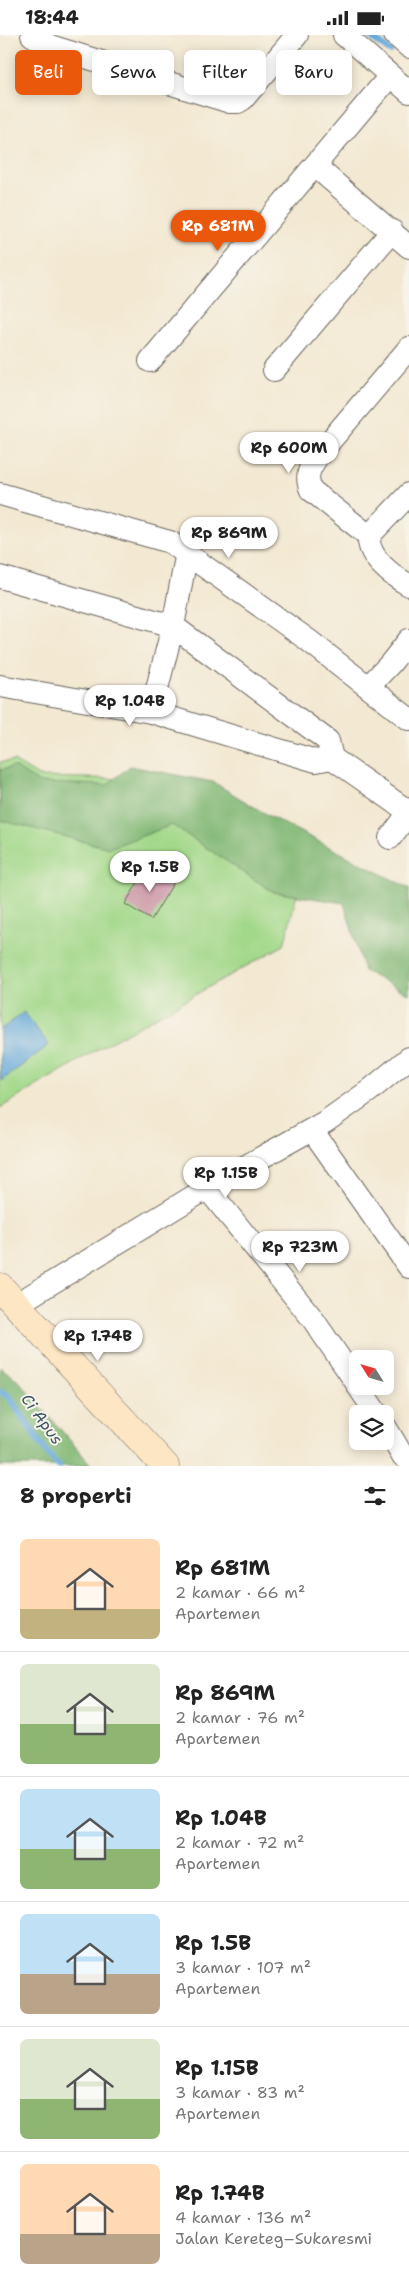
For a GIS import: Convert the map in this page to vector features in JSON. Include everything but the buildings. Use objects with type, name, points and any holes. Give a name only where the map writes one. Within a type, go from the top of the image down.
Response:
[{"type":"street","points":[[32,35],[50,46],[230,102],[238,102],[243,99],[296,35]]},
{"type":"street","points":[[344,35],[409,92]]},
{"type":"street","points":[[395,35],[409,47]]},
{"type":"street","points":[[150,361],[390,76]]},
{"type":"street","points":[[315,166],[409,247]]},
{"type":"street","points":[[274,370],[392,231]]},
{"type":"street","points":[[369,536],[311,491],[308,482],[308,471],[320,453],[409,348]]},
{"type":"street","points":[[0,493],[170,542],[379,676],[409,719]]},
{"type":"street","points":[[409,494],[369,536],[368,543],[371,551],[398,579],[409,585]]},
{"type":"street","points":[[151,712],[174,626],[187,552]]},
{"type":"street","points":[[0,577],[174,626],[328,741],[332,758],[409,812],[390,838]]},
{"type":"street","points":[[379,676],[409,640]]},
{"type":"street","points":[[0,686],[151,712],[316,761],[332,758]]},
{"type":"street","points":[[165,1466],[8,1296],[312,1130],[369,1091],[409,1058]]},
{"type":"street","points":[[312,1130],[409,1267]]},
{"type":"street","points":[[207,1188],[312,1318],[349,1373]]},
{"type":"street","points":[[394,1441],[402,1455],[409,1461]]},
{"type":"green space","points":[[14,761],[40,777],[175,780],[309,846],[284,945],[91,1053],[0,1108],[0,762]]},
{"type":"green space","points":[[130,766],[213,782],[271,817],[409,888],[409,994],[364,971],[344,903],[273,892],[172,825],[109,848],[0,820],[0,770],[14,767],[40,783],[107,785]]},
{"type":"green space","points":[[0,1367],[18,1380],[92,1466],[0,1466]]},
{"type":"water","points":[[24,1012],[49,1045],[1,1081],[0,1030]]},
{"type":"waterway","points":[[369,35],[390,51]]},
{"type":"waterway","name":"Ci Apus","points":[[0,1392],[8,1395],[47,1453],[59,1466]]}]
